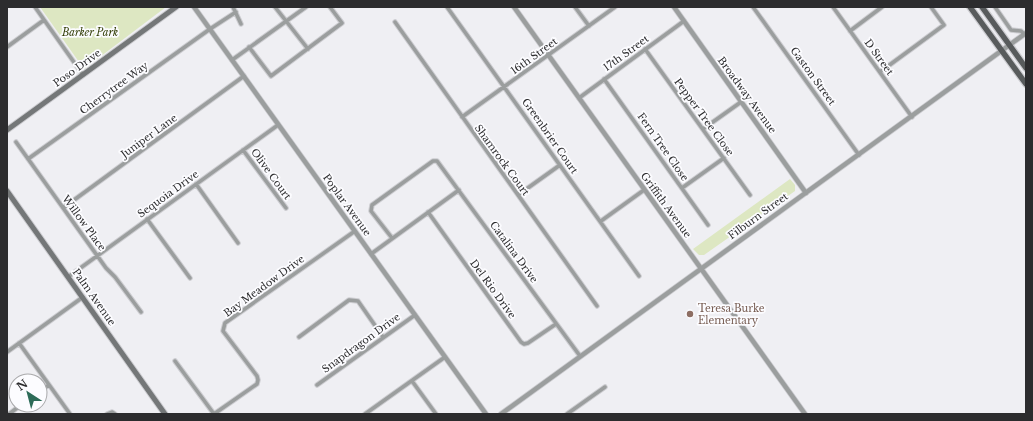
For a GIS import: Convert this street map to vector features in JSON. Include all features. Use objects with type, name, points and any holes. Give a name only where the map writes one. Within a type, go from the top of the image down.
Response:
[{"type":"main road","name":"Poso Drive","points":[[7,130],[176,7]]},
{"type":"main road","points":[[970,7],[1026,84]]},
{"type":"main road","points":[[982,7],[1026,68]]},
{"type":"main road","name":"Palm Avenue","points":[[7,191],[165,414]]},
{"type":"street","points":[[35,7],[83,74]]},
{"type":"street","name":"Poplar Avenue","points":[[194,7],[486,414]]},
{"type":"street","points":[[233,7],[240,24]]},
{"type":"street","points":[[275,7],[308,49]]},
{"type":"street","points":[[232,60],[306,7]]},
{"type":"street","points":[[249,47],[271,76],[342,23],[330,7]]},
{"type":"street","name":"Greenbrier Court","points":[[447,7],[505,86],[639,276]]},
{"type":"street","name":"Griffith Avenue","points":[[514,7],[805,414]]},
{"type":"street","points":[[575,7],[589,26]]},
{"type":"street","name":"16th Street","points":[[462,117],[615,7]]},
{"type":"street","name":"Broadway Avenue","points":[[674,7],[806,193]]},
{"type":"street","name":"Gaston Street","points":[[753,7],[859,155]]},
{"type":"street","name":"D Street","points":[[833,7],[912,116]]},
{"type":"street","points":[[850,30],[882,7]]},
{"type":"street","points":[[880,72],[944,25],[932,7]]},
{"type":"street","points":[[995,7],[1011,30],[1022,31],[1025,34]]},
{"type":"street","name":"Cherrytree Way","points":[[28,160],[210,29],[236,12]]},
{"type":"street","points":[[7,47],[44,20]]},
{"type":"street","name":"17th Street","points":[[579,98],[684,21]]},
{"type":"street","name":"Shamrock Court","points":[[395,22],[598,306]]},
{"type":"street","name":"Filburn Street","points":[[500,414],[1025,34]]},
{"type":"street","name":"Pepper Tree Close","points":[[646,49],[750,195]]},
{"type":"street","name":"Juniper Lane","points":[[63,208],[244,76]]},
{"type":"street","name":"Fern Tree Close","points":[[604,79],[708,225]]},
{"type":"street","points":[[703,129],[741,102]]},
{"type":"street","name":"Sequoia Drive","points":[[68,276],[278,125]]},
{"type":"street","name":"Willow Place","points":[[16,142],[97,256],[106,268],[115,276],[141,312]]},
{"type":"street","name":"Olive Court","points":[[243,150],[286,208]]},
{"type":"street","points":[[682,188],[724,158]]},
{"type":"street","name":"Catalina Drive","points":[[392,238],[371,211],[372,205],[433,161],[437,161],[440,163],[580,356]]},
{"type":"street","points":[[518,195],[560,165]]},
{"type":"street","points":[[196,184],[238,243]]},
{"type":"street","points":[[371,254],[459,190]]},
{"type":"street","points":[[601,221],[644,190]]},
{"type":"street","name":"Del Rio Drive","points":[[428,212],[521,342],[524,344],[528,343],[556,324]]},
{"type":"street","points":[[147,219],[190,278]]},
{"type":"street","name":"Bay Meadow Drive","points":[[214,414],[257,384],[258,380],[257,376],[223,330],[225,323],[355,231]]},
{"type":"street","points":[[7,352],[83,297]]},
{"type":"street","points":[[299,336],[349,300],[353,300],[358,301],[383,337]]},
{"type":"street","name":"Snapdragon Drive","points":[[317,385],[415,315]]},
{"type":"street","points":[[19,343],[70,414]]},
{"type":"street","points":[[365,414],[445,357]]},
{"type":"street","points":[[175,361],[214,414]]},
{"type":"street","points":[[412,381],[436,414]]},
{"type":"street","points":[[567,414],[605,387]]},
{"type":"green space","name":"Barker Park","points":[[40,7],[166,7],[84,69]]},
{"type":"green space","points":[[790,179],[795,185],[795,191],[704,255],[699,255],[693,249]]},
{"type":"place","name":"Teresa Burke Elementary","points":[[690,314]]}]
